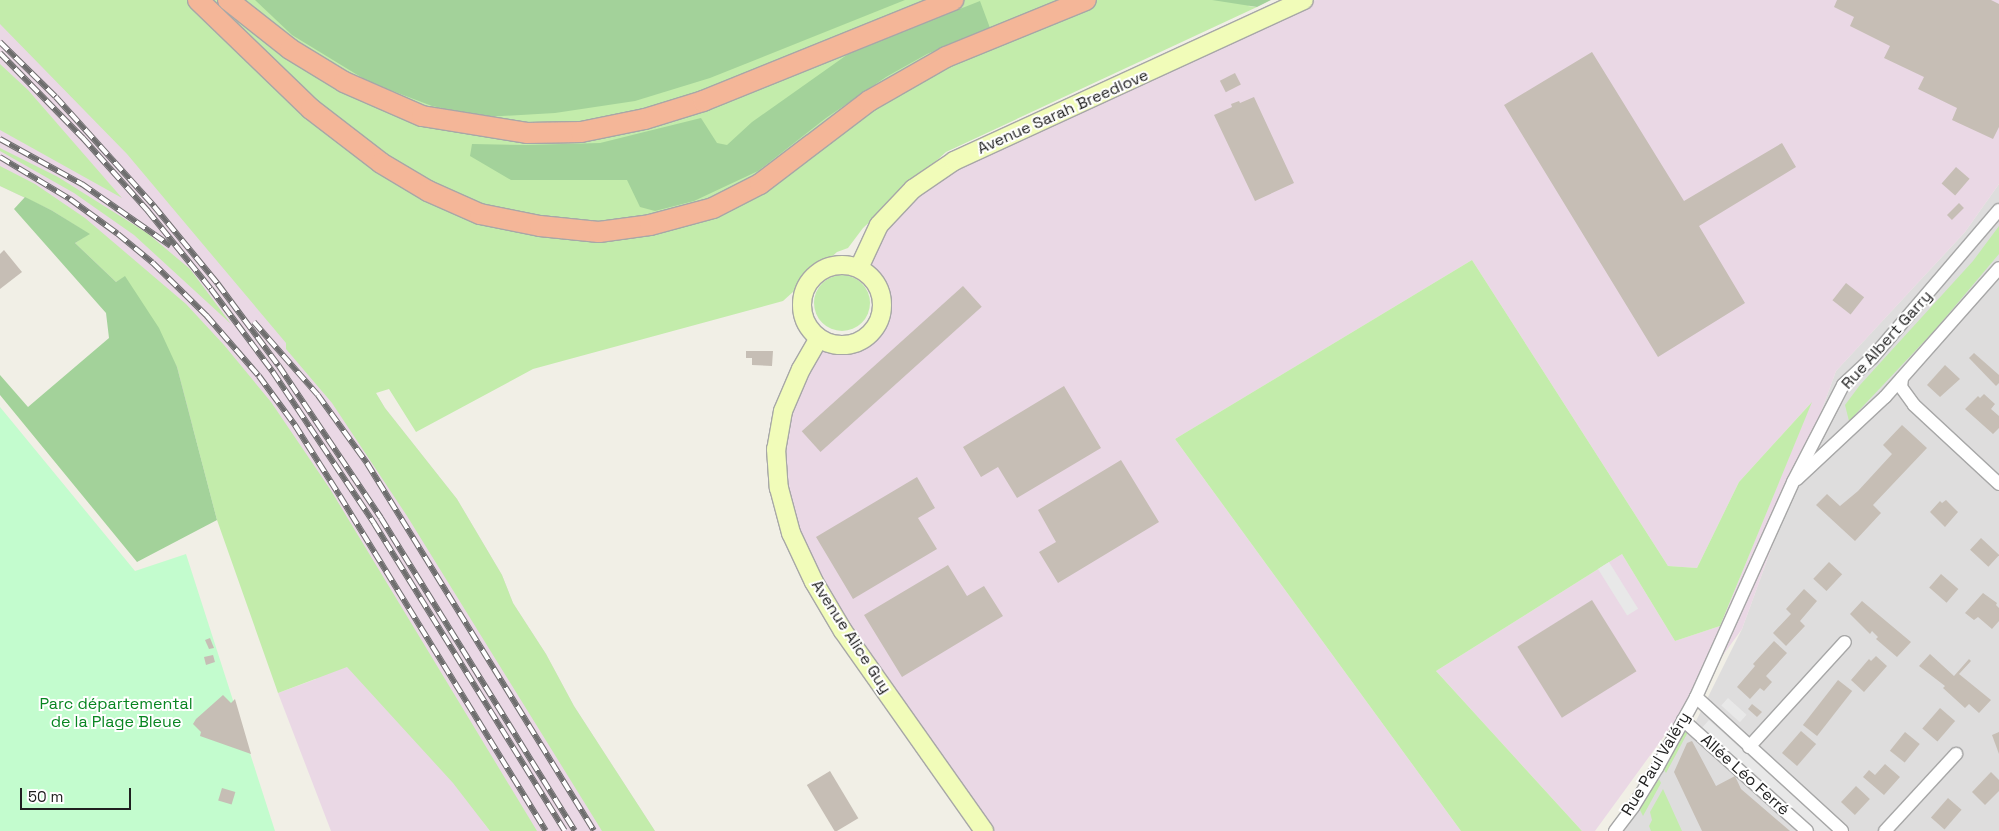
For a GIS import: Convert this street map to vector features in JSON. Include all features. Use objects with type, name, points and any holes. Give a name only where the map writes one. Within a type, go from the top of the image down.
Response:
[{"type":"highway","points":[[198,0],[311,109],[381,163],[428,192],[480,214],[540,226],[599,232],[650,225],[713,208],[760,184],[869,101],[946,57],[1086,0]]},
{"type":"highway","points":[[228,0],[290,49],[344,82],[422,116],[527,133],[582,132],[645,119],[703,101],[953,0]]},
{"type":"main road","name":"Avenue Sarah Breedlove","points":[[859,268],[879,225],[913,189],[954,161],[1304,0]]},
{"type":"main road","points":[[838,264],[859,268],[868,274],[877,284],[882,301],[880,317],[872,332],[860,341],[846,345],[830,344],[818,338],[806,325],[801,309],[803,294],[810,279],[822,270],[838,264]]},
{"type":"main road","name":"Avenue Alice Guy","points":[[818,338],[801,369],[783,411],[776,449],[779,488],[791,534],[814,582],[843,631],[984,831]]},
{"type":"street","name":"Rue Albert Garry","points":[[1696,697],[1794,482],[1843,384],[1872,358],[1999,210]]},
{"type":"street","name":"Rue Albert Garry","points":[[1794,482],[1886,397],[1999,268]]},
{"type":"street","points":[[1902,378],[1901,387],[1914,405],[1999,484]]},
{"type":"street","points":[[1749,747],[1845,642]]},
{"type":"street","points":[[1696,697],[1842,831]]},
{"type":"street","name":"Rue Paul Valéry","points":[[1615,831],[1658,768],[1696,697]]},
{"type":"street","name":"Allée Léo Ferré","points":[[1683,720],[1807,831]]},
{"type":"street","points":[[1885,831],[1956,754]]},
{"type":"shaded area","points":[[0,0],[376,393],[385,408],[457,499],[502,575],[513,603],[546,654],[574,706],[655,831],[491,831],[482,821],[490,831],[331,831],[278,693],[316,679],[194,429],[51,210],[0,186]]},
{"type":"shaded area","points":[[1316,0],[1999,0],[1999,184],[1965,232],[1836,371],[1742,629],[1595,831],[1582,831],[1436,671],[1622,554],[1675,641],[1720,626],[1811,403],[1739,482],[1697,568],[1668,566],[1472,260],[1175,439],[1461,831],[986,831],[919,733],[791,533],[778,473],[783,411],[812,349],[872,332],[882,301],[859,268],[913,189],[1030,128]]},
{"type":"shaded area","points":[[1999,184],[1999,831],[1613,831],[1695,723],[1742,629],[1836,371],[1965,232]]},
{"type":"shaded area","points":[[1609,562],[1638,609],[1627,616],[1598,569]]},
{"type":"shaded area","points":[[1728,698],[1747,715],[1740,722],[1721,705]]},
{"type":"shaded area","points":[[1709,720],[1832,831],[1816,831],[1702,728]]},
{"type":"green space","points":[[0,0],[1260,0],[1248,6],[1257,7],[946,152],[863,228],[848,248],[837,252],[783,301],[533,369],[416,432],[389,389],[376,393],[385,408],[457,499],[502,575],[513,603],[546,654],[574,706],[655,831],[602,831],[407,516],[332,403],[286,349],[286,343],[127,154],[0,24]]},
{"type":"green space","points":[[255,0],[905,0],[710,78],[635,101],[555,113],[484,117],[432,106],[369,82],[292,35]]},
{"type":"green space","points":[[1212,0],[1271,0],[1257,7]]},
{"type":"green space","points":[[980,1],[990,28],[927,54],[886,77],[826,118],[758,171],[694,201],[655,211],[640,207],[627,180],[511,180],[470,156],[472,144],[600,143],[701,118],[717,143],[727,145],[752,122],[851,52]]},
{"type":"green space","points":[[0,64],[28,90],[122,198],[0,130]]},
{"type":"green space","points":[[0,148],[58,177],[147,233],[190,269],[231,324],[134,235],[74,193],[0,151]]},
{"type":"green space","points":[[0,166],[35,184],[85,218],[186,304],[224,345],[271,402],[330,489],[537,831],[490,831],[453,783],[347,667],[278,693],[217,520],[177,367],[125,277],[116,282],[75,243],[89,234],[51,210],[0,186]]},
{"type":"green space","points":[[25,197],[51,210],[90,234],[75,243],[116,282],[125,276],[159,328],[177,367],[217,520],[137,562],[0,395],[0,375],[28,407],[109,338],[106,313],[14,209]]},
{"type":"green space","points":[[1999,226],[1999,254],[1934,331],[1849,421],[1845,405],[1860,385],[1973,261]]},
{"type":"green space","points":[[1472,260],[1668,566],[1697,568],[1739,482],[1812,402],[1720,626],[1675,641],[1622,554],[1436,671],[1582,831],[1461,831],[1175,439]]},
{"type":"green space","points":[[836,275],[848,275],[858,279],[866,287],[870,303],[866,319],[858,327],[848,331],[836,331],[826,327],[818,319],[814,309],[814,297],[818,287],[826,279]]},
{"type":"green space","name":"Parc départemental de la Plage Bleue","points":[[0,407],[135,571],[186,554],[275,831],[0,831]]},
{"type":"green space","points":[[1685,730],[1688,732],[1666,773],[1663,768]]},
{"type":"green space","points":[[1659,779],[1661,783],[1643,816],[1639,808]]},
{"type":"green space","points":[[1663,789],[1682,831],[1651,831],[1649,826],[1652,820],[1650,812]]},
{"type":"building","points":[[1837,0],[1991,0],[1999,4],[1999,127],[1993,139],[1952,120],[1957,108],[1918,89],[1924,77],[1884,58],[1890,46],[1850,26],[1854,17],[1834,7]]},
{"type":"building","points":[[1592,52],[1684,201],[1782,143],[1796,167],[1699,226],[1745,303],[1658,357],[1504,105]]},
{"type":"building","points":[[1235,73],[1241,85],[1226,92],[1220,81]]},
{"type":"building","points":[[1254,97],[1294,183],[1255,201],[1214,115],[1232,107],[1231,104],[1239,101],[1240,103]]},
{"type":"building","points":[[1956,167],[1970,179],[1955,195],[1942,184]]},
{"type":"building","points":[[1959,203],[1964,208],[1952,220],[1947,215]]},
{"type":"building","points":[[4,250],[22,272],[0,289],[0,254]]},
{"type":"building","points":[[1846,283],[1864,297],[1851,314],[1832,300]]},
{"type":"building","points":[[963,286],[982,307],[820,452],[802,431]]},
{"type":"building","points":[[746,351],[773,351],[772,366],[752,365],[752,358],[746,358]]},
{"type":"building","points":[[1974,353],[1999,375],[1999,383],[1996,386],[1969,358]]},
{"type":"building","points":[[1945,365],[1960,379],[1940,397],[1927,385]]},
{"type":"building","points":[[1064,386],[1101,448],[1017,498],[998,467],[981,477],[963,447]]},
{"type":"building","points":[[1984,394],[1995,404],[1991,409],[1999,416],[1999,428],[1993,434],[1965,409],[1978,396],[1980,398]]},
{"type":"building","points":[[1902,425],[1927,448],[1873,505],[1881,513],[1855,541],[1816,505],[1827,494],[1840,506],[1858,491],[1892,454],[1883,445]]},
{"type":"building","points":[[1121,460],[1159,522],[1058,583],[1039,552],[1056,542],[1038,510]]},
{"type":"building","points":[[917,477],[935,508],[918,518],[937,549],[853,599],[816,537]]},
{"type":"building","points":[[1946,500],[1958,512],[1945,527],[1930,512],[1940,501],[1942,503]]},
{"type":"building","points":[[1981,538],[1999,555],[1988,567],[1970,550]]},
{"type":"building","points":[[1829,562],[1842,574],[1826,591],[1813,579]]},
{"type":"building","points":[[948,565],[967,596],[984,586],[1003,616],[902,677],[864,615]]},
{"type":"building","points":[[1941,574],[1958,589],[1947,603],[1929,588]]},
{"type":"building","points":[[1804,589],[1817,601],[1800,621],[1805,626],[1786,646],[1773,633],[1791,614],[1786,609]]},
{"type":"building","points":[[1983,593],[1997,603],[1996,605],[1999,608],[1999,621],[1992,629],[1978,617],[1974,620],[1965,613]]},
{"type":"building","points":[[1592,600],[1637,671],[1562,718],[1517,647]]},
{"type":"building","points":[[1862,601],[1911,642],[1897,657],[1876,639],[1878,637],[1872,631],[1870,634],[1850,614]]},
{"type":"building","points":[[210,638],[214,648],[209,649],[205,640]]},
{"type":"building","points":[[1774,641],[1787,653],[1766,676],[1772,682],[1764,691],[1760,688],[1750,699],[1737,687],[1755,666],[1753,664]]},
{"type":"building","points":[[1930,654],[1954,676],[1969,659],[1971,661],[1959,674],[1991,700],[1979,713],[1969,704],[1965,708],[1943,688],[1945,686],[1919,666]]},
{"type":"building","points":[[213,655],[215,662],[206,665],[204,657]]},
{"type":"building","points":[[1876,656],[1887,666],[1864,692],[1851,680],[1869,659],[1871,661]]},
{"type":"building","points":[[1838,680],[1852,691],[1817,736],[1803,725]]},
{"type":"building","points":[[223,695],[231,703],[235,699],[251,754],[200,736],[201,732],[193,724],[196,719]]},
{"type":"building","points":[[1752,704],[1762,712],[1757,717],[1748,709]]},
{"type":"building","points":[[1940,708],[1955,721],[1937,741],[1922,728]]},
{"type":"building","points":[[1801,731],[1816,744],[1797,766],[1782,753]]},
{"type":"building","points":[[1905,732],[1920,744],[1905,763],[1890,751]]},
{"type":"building","points":[[1999,732],[1999,754],[1992,735]]},
{"type":"building","points":[[1692,741],[1716,786],[1735,776],[1741,789],[1790,831],[1702,831],[1674,772],[1687,743]]},
{"type":"building","points":[[1885,764],[1900,777],[1884,795],[1863,777],[1869,770],[1875,775]]},
{"type":"building","points":[[830,771],[858,818],[835,831],[807,785]]},
{"type":"building","points":[[1991,772],[1999,780],[1999,791],[1985,805],[1972,792]]},
{"type":"building","points":[[1856,786],[1870,799],[1855,815],[1841,802]]},
{"type":"building","points":[[222,788],[235,792],[232,805],[218,800]]},
{"type":"building","points":[[1948,798],[1962,810],[1945,829],[1931,818]]},
{"type":"railway","points":[[0,42],[56,97],[154,206],[218,284],[279,366],[381,518],[575,831]]},
{"type":"railway","points":[[0,53],[83,138],[148,211],[211,289],[273,372],[374,523],[565,831]]},
{"type":"railway","points":[[0,139],[82,184],[171,246]]},
{"type":"railway","points":[[0,157],[70,199],[118,234],[153,263],[207,316],[259,376],[295,425],[340,496],[546,831]]},
{"type":"railway","points":[[254,322],[318,395],[367,463],[594,831]]}]
